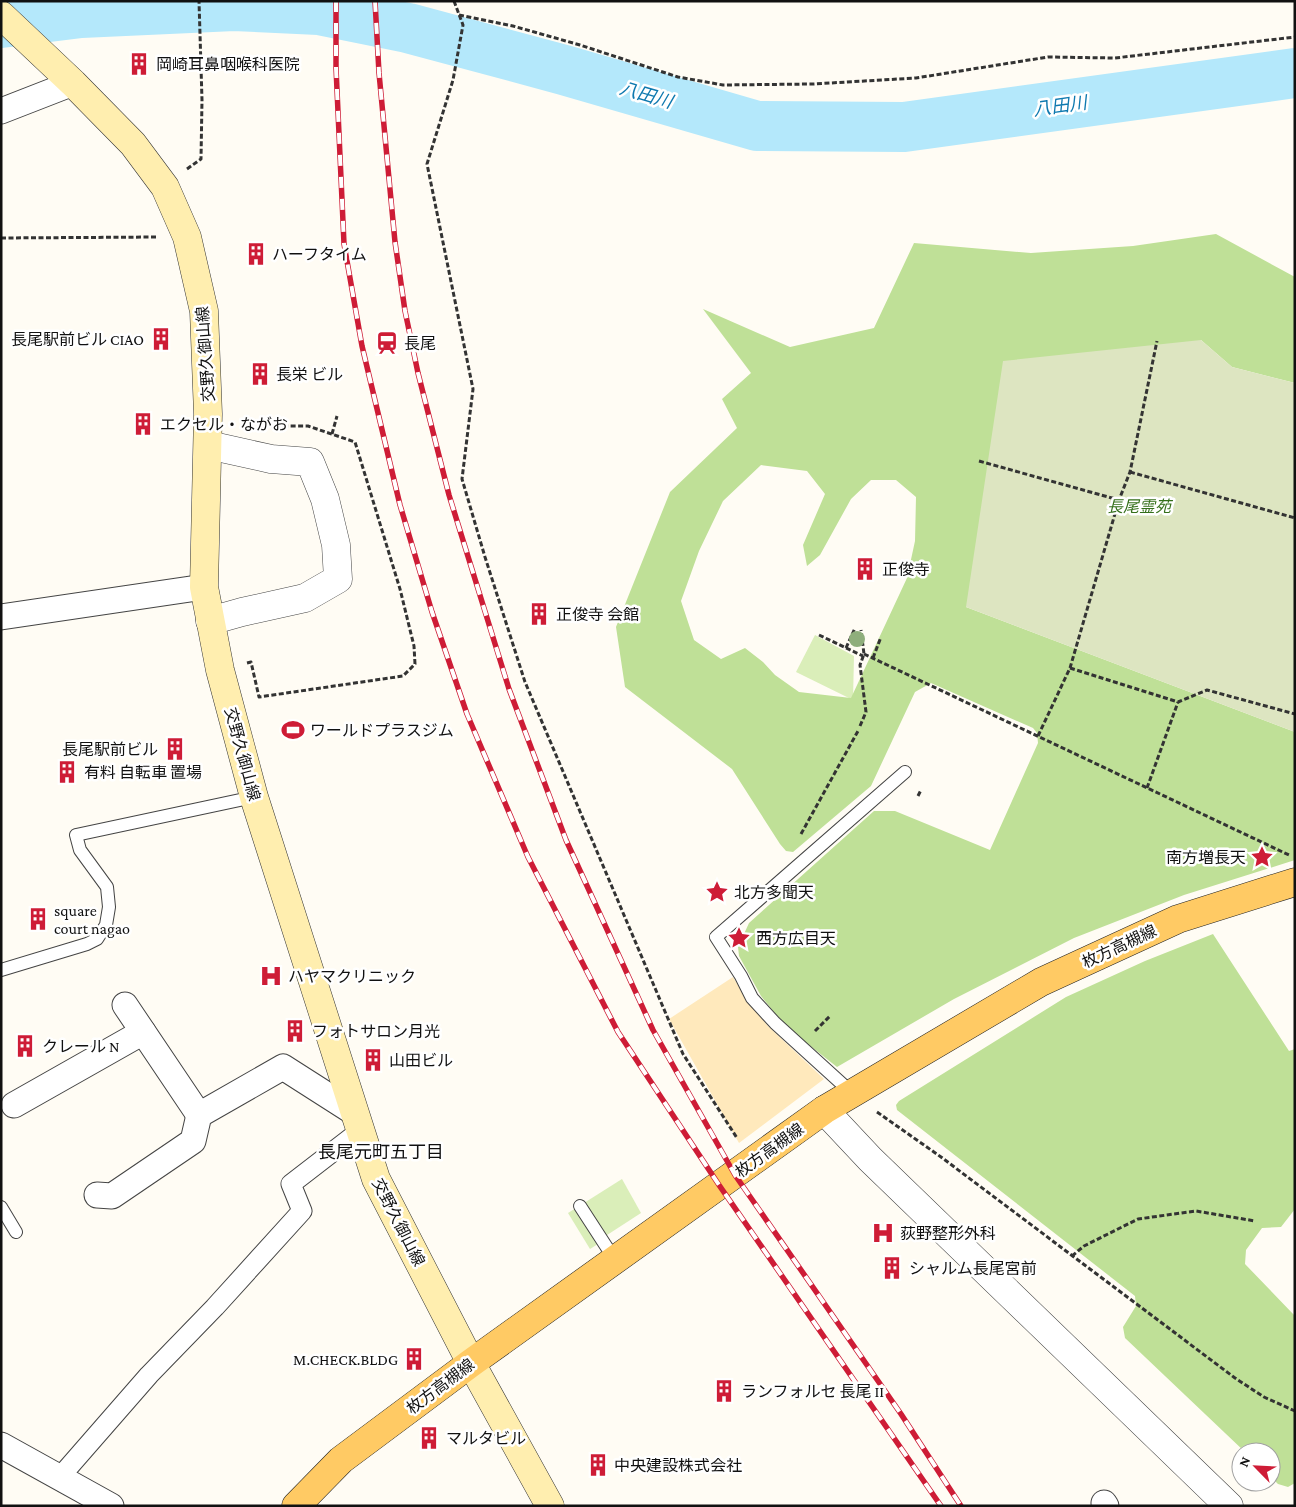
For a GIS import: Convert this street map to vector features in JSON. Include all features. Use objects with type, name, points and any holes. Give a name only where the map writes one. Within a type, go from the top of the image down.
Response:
[{"type":"main road","name":"交野久御山線","points":[[1,15],[133,144],[165,186],[187,236],[204,311],[208,414],[204,588],[220,670],[254,797],[376,1180],[471,1363],[550,1506]]},
{"type":"main road","name":"枚方高槻線","points":[[296,1506],[341,1460],[471,1363],[824,1110],[1041,982],[1178,919],[1295,882]]},
{"type":"street","points":[[1,111],[64,75]]},
{"type":"street","points":[[208,445],[271,459],[310,462],[326,499],[336,545],[338,579],[304,598],[242,612],[210,622]]},
{"type":"street","points":[[1,617],[204,588]]},
{"type":"street","points":[[97,1195],[112,1196],[193,1141],[199,1115],[125,1006]]},
{"type":"street","points":[[14,1105],[143,1032]]},
{"type":"street","points":[[60,1477],[148,1375],[215,1307],[302,1210],[291,1184],[358,1122],[283,1067],[199,1115]]},
{"type":"street","points":[[824,1110],[870,1159],[1228,1506]]},
{"type":"street","points":[[1,1445],[111,1506]]},
{"type":"lane","points":[[852,1093],[775,1023],[752,998],[741,976],[716,937],[905,772]]},
{"type":"lane","points":[[1,970],[87,944],[97,939],[106,925],[109,907],[107,887],[80,850],[76,835],[254,797]]},
{"type":"lane","points":[[580,1206],[615,1260]]},
{"type":"lane","points":[[1,1207],[16,1232]]},
{"type":"path","points":[[165,186],[201,159],[202,100],[199,1]]},
{"type":"path","points":[[454,1],[463,25],[453,80],[428,164],[473,389],[462,479],[525,682],[559,764],[683,1054],[752,1162]]},
{"type":"path","points":[[458,15],[513,26],[580,45],[678,77],[723,85],[813,84],[916,78],[1048,57],[1115,58],[1295,37]]},
{"type":"path","points":[[1,238],[187,236]]},
{"type":"path","points":[[1038,736],[1070,668],[1119,500],[1130,472],[1157,341]]},
{"type":"path","points":[[332,434],[337,416]]},
{"type":"path","points":[[979,462],[1119,500]]},
{"type":"path","points":[[1130,472],[1295,518]]},
{"type":"path","points":[[846,648],[855,628]]},
{"type":"path","points":[[860,726],[866,712],[860,665],[864,655],[861,630]]},
{"type":"path","points":[[819,635],[873,658],[1295,858]]},
{"type":"path","points":[[873,658],[881,637]]},
{"type":"path","points":[[1070,668],[1178,702],[1207,690],[1295,714]]},
{"type":"path","points":[[1147,788],[1178,702]]},
{"type":"path","points":[[800,838],[858,731]]},
{"type":"path","points":[[918,796],[921,790]]},
{"type":"path","points":[[852,1093],[1235,1378],[1264,1397],[1295,1411]]},
{"type":"path","points":[[1072,1256],[1084,1246],[1138,1219],[1196,1211],[1254,1221]]},
{"type":"green space","points":[[1216,234],[1295,277],[1295,383],[1232,367],[1201,340],[966,607],[1295,732],[1295,860],[1184,895],[1074,938],[954,999],[837,1067],[785,1026],[761,996],[739,956],[738,947],[749,923],[874,811],[895,811],[990,850],[1038,743],[1037,733],[1033,728],[931,683],[915,692],[871,786],[793,852],[786,851],[780,844],[732,769],[625,687],[616,627],[670,492],[737,428],[722,399],[751,373],[703,309],[790,347],[874,328],[914,243],[1031,253],[1133,246]],"holes":[[[761,465],[807,471],[825,494],[803,545],[807,566],[820,555],[851,499],[871,480],[896,480],[916,497],[915,541],[907,578],[851,698],[799,692],[775,675],[763,662],[745,648],[721,659],[694,640],[681,601],[699,551],[723,501]]]},
{"type":"green space","name":"長尾霊苑","points":[[1201,340],[1232,367],[1295,383],[1295,732],[966,607],[1003,361]]},
{"type":"green space","points":[[815,635],[854,656],[853,700],[796,672]]},
{"type":"green space","points":[[1213,934],[1289,1051],[1295,1049],[1295,1209],[1281,1227],[1262,1228],[1246,1250],[1245,1264],[1295,1316],[1295,1483],[1288,1487],[1281,1485],[1281,1442],[1234,1442],[1125,1338],[1123,1327],[1136,1306],[1135,1296],[897,1110],[896,1105],[899,1101],[1066,997],[1145,961]]},
{"type":"green space","points":[[622,1179],[641,1213],[604,1237],[584,1203]]},
{"type":"green space","points":[[576,1208],[598,1244],[590,1249],[568,1213]]},
{"type":"sand","points":[[733,977],[749,1003],[768,1026],[824,1079],[739,1143],[669,1019]]},
{"type":"waterway","name":"八田川","points":[[1,23],[81,13],[234,6],[319,10],[408,28],[564,70],[757,126],[904,127],[1295,73]]},
{"type":"railway","points":[[336,1],[336,68],[344,244],[362,346],[400,505],[432,612],[467,714],[528,857],[618,1032],[719,1185],[941,1506]]},
{"type":"railway","points":[[375,1],[379,73],[395,242],[405,311],[418,373],[449,495],[509,689],[566,840],[653,1030],[735,1175],[901,1414],[961,1506]]},
{"type":"place","name":"岡崎耳鼻咽喉科医院","points":[[139,64]]},
{"type":"place","name":"ハーフタイム","points":[[256,254]]},
{"type":"place","name":"長尾駅前ビル CIAO","points":[[161,339]]},
{"type":"place","name":"長尾","points":[[387,343]]},
{"type":"place","name":"長栄 ビル","points":[[260,374]]},
{"type":"place","name":"エクセル・ながお","points":[[143,424]]},
{"type":"place","name":"正俊寺","points":[[865,569]]},
{"type":"place","name":"正俊寺 会館","points":[[539,614]]},
{"type":"place","name":"ワールドプラスジム","points":[[293,730]]},
{"type":"place","name":"長尾駅前ビル","points":[[175,749]]},
{"type":"place","name":"有料 自転車 置場","points":[[67,772]]},
{"type":"place","name":"南方増長天","points":[[1262,857]]},
{"type":"place","name":"北方多聞天","points":[[717,892]]},
{"type":"place","name":"square court nagao","points":[[38,919]]},
{"type":"place","name":"西方広目天","points":[[739,938]]},
{"type":"place","name":"ハヤマクリニック","points":[[271,976]]},
{"type":"place","name":"フォトサロン月光","points":[[295,1031]]},
{"type":"place","name":"クレール N","points":[[25,1046]]},
{"type":"place","name":"山田ビル","points":[[373,1060]]},
{"type":"place","name":"荻野整形外科","points":[[883,1233]]},
{"type":"place","name":"シャルム長尾宮前","points":[[892,1268]]},
{"type":"place","name":"M.CHECK.BLDG","points":[[414,1359]]},
{"type":"place","name":"ランフォルセ 長尾 II","points":[[724,1391]]},
{"type":"place","name":"マルタビル","points":[[429,1438]]},
{"type":"place","name":"中央建設株式会社","points":[[598,1465]]},
{"type":"district","name":"長尾元町五丁目","points":[[381,1152]]}]
